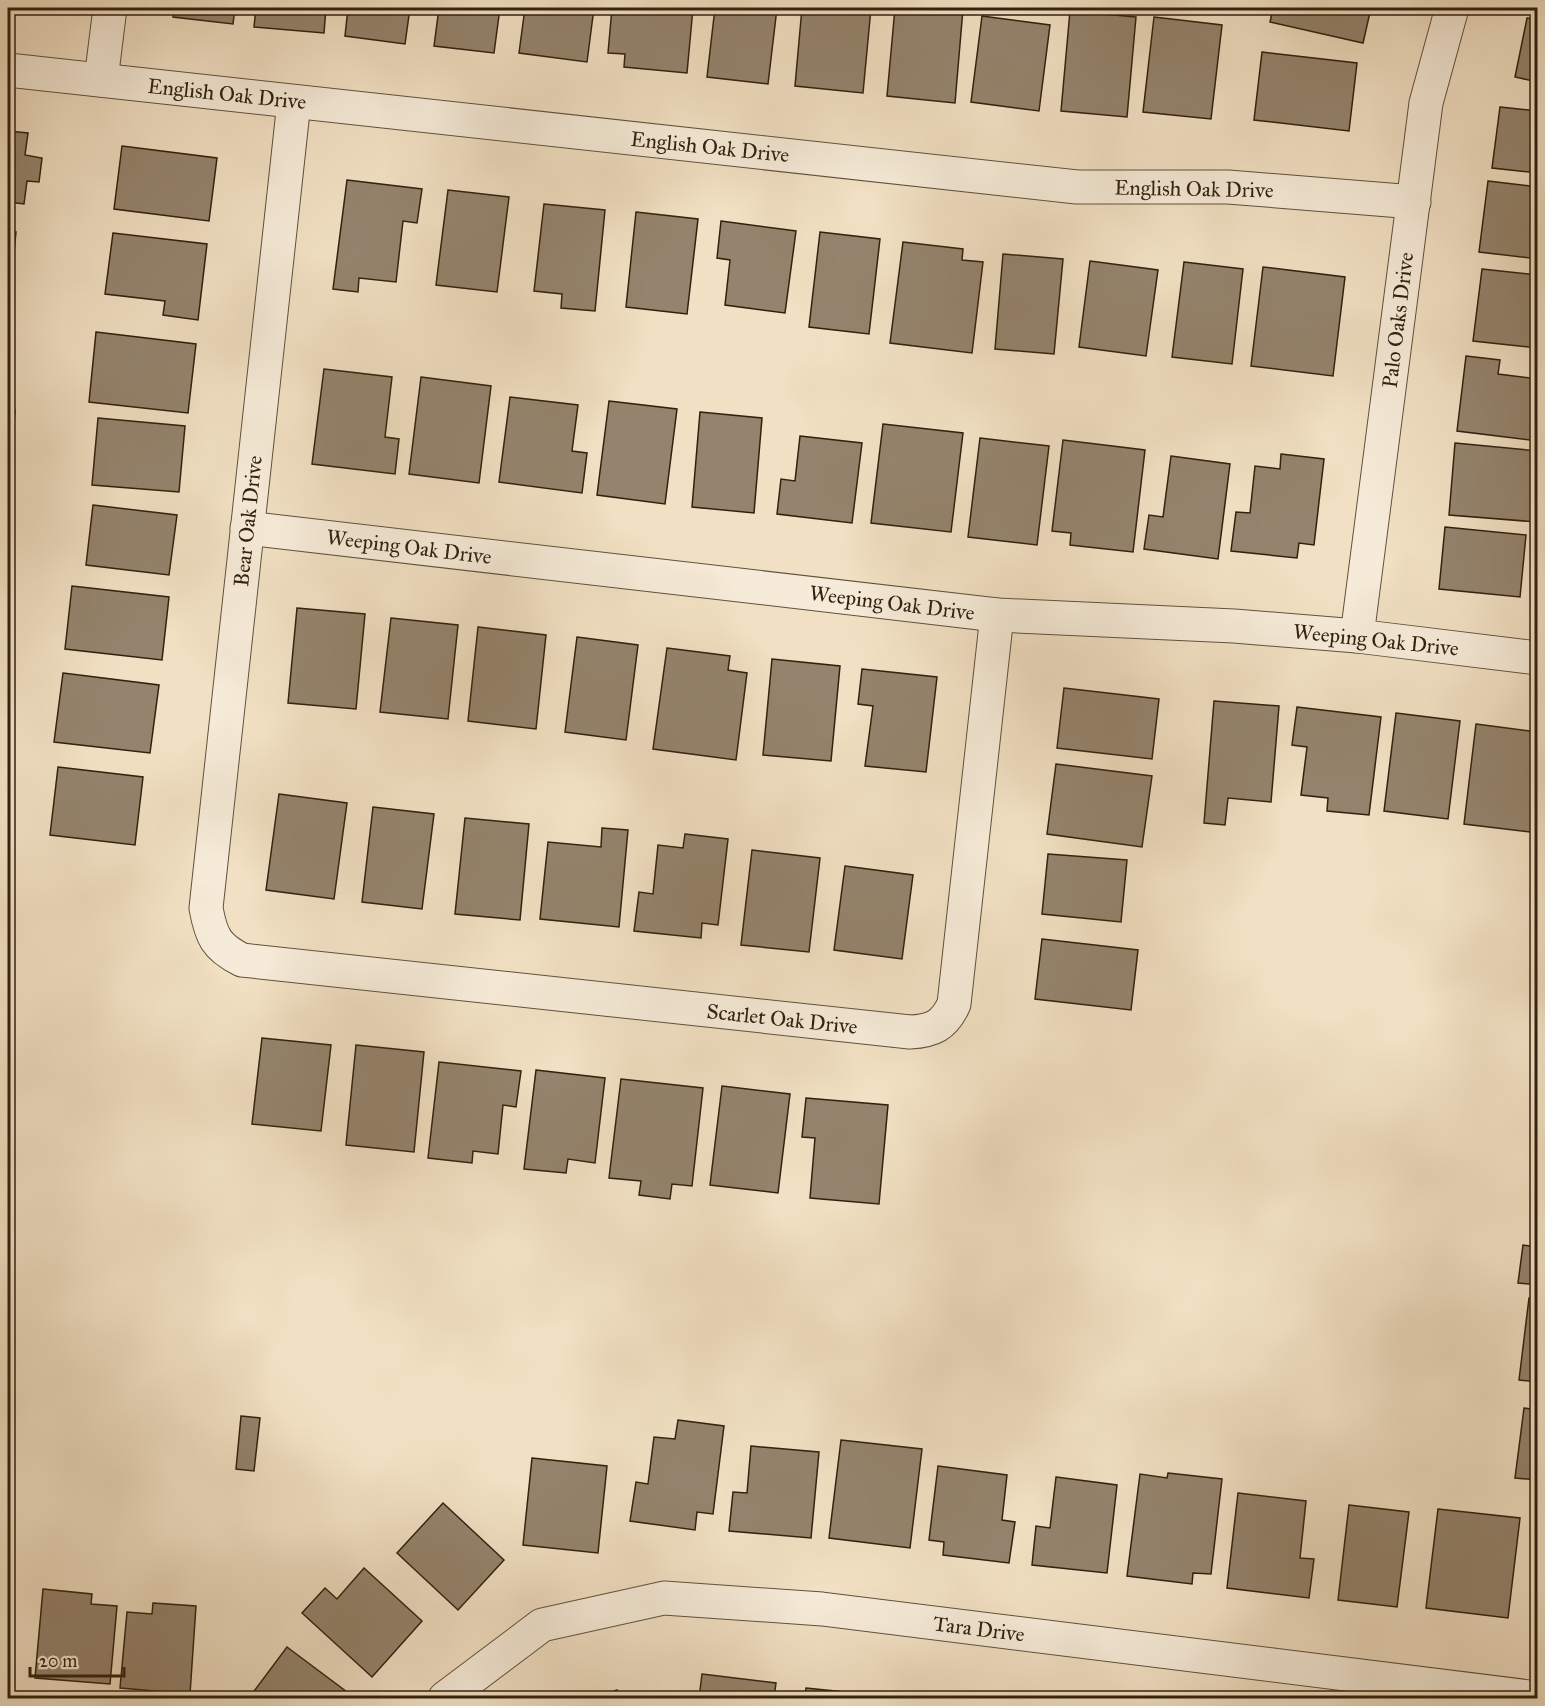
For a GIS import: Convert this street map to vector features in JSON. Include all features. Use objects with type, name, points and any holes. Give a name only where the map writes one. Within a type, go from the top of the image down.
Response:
[{"type":"street","points":[[101,80],[110,8]]},
{"type":"street","name":"Palo Oaks Drive","points":[[1357,636],[1426,104],[1452,8]]},
{"type":"street","name":"English Oak Drive","points":[[8,70],[1077,187],[1228,187],[1414,202]]},
{"type":"street","name":"Bear Oak Drive","points":[[215,939],[206,908],[294,102]]},
{"type":"street","name":"Weeping Oak Drive","points":[[247,528],[998,615],[1234,626],[1357,636],[1538,658]]},
{"type":"street","name":"Scarlet Oak Drive","points":[[215,939],[226,952],[242,960],[910,1032],[926,1032],[939,1027],[948,1017],[954,1004],[998,615]]},
{"type":"street","name":"Tara Drive","points":[[445,1698],[542,1625],[664,1598],[822,1610],[1538,1698]]},
{"type":"building","points":[[174,8],[235,8],[233,24],[173,17]]},
{"type":"building","points":[[256,8],[326,8],[324,33],[254,27]]},
{"type":"building","points":[[348,8],[410,8],[405,44],[345,36]]},
{"type":"building","points":[[439,8],[500,8],[494,53],[434,46]]},
{"type":"building","points":[[525,8],[594,8],[587,62],[519,53]]},
{"type":"building","points":[[612,8],[693,8],[687,73],[624,67],[625,54],[608,53]]},
{"type":"building","points":[[715,8],[777,8],[768,84],[707,77]]},
{"type":"building","points":[[802,8],[871,8],[863,93],[795,86]]},
{"type":"building","points":[[895,8],[963,9],[955,103],[887,96]]},
{"type":"building","points":[[1273,8],[1371,8],[1363,43],[1270,22]]},
{"type":"building","points":[[1070,11],[1136,17],[1127,117],[1061,111]]},
{"type":"building","points":[[982,16],[1050,25],[1039,111],[971,102]]},
{"type":"building","points":[[1154,17],[1222,25],[1211,119],[1143,112]]},
{"type":"building","points":[[1527,18],[1538,20],[1538,82],[1515,77]]},
{"type":"building","points":[[1262,52],[1357,63],[1349,131],[1254,120]]},
{"type":"building","points":[[1500,107],[1538,111],[1538,173],[1492,168]]},
{"type":"building","points":[[8,131],[28,133],[25,155],[42,158],[39,182],[27,181],[24,204],[8,202]]},
{"type":"building","points":[[122,146],[217,158],[209,221],[114,209]]},
{"type":"building","points":[[347,180],[422,189],[417,223],[403,221],[396,282],[359,278],[358,292],[333,289]]},
{"type":"building","points":[[1488,181],[1538,187],[1538,259],[1479,252]]},
{"type":"building","points":[[448,190],[509,197],[497,292],[436,285]]},
{"type":"building","points":[[544,204],[605,210],[595,311],[561,308],[562,294],[534,291]]},
{"type":"building","points":[[636,212],[698,219],[687,314],[626,307]]},
{"type":"building","points":[[721,221],[796,231],[785,313],[725,305],[730,260],[717,258]]},
{"type":"building","points":[[8,231],[16,232],[10,291],[8,291]]},
{"type":"building","points":[[820,232],[880,239],[869,334],[809,327]]},
{"type":"building","points":[[113,233],[207,244],[198,320],[163,315],[165,301],[105,294]]},
{"type":"building","points":[[903,242],[963,249],[962,260],[983,262],[972,353],[890,343]]},
{"type":"building","points":[[1003,254],[1063,259],[1054,354],[995,349]]},
{"type":"building","points":[[1090,261],[1158,270],[1146,356],[1079,347]]},
{"type":"building","points":[[1184,262],[1243,269],[1232,364],[1172,357]]},
{"type":"building","points":[[1263,267],[1345,277],[1333,376],[1251,366]]},
{"type":"building","points":[[1482,269],[1538,275],[1538,348],[1473,341]]},
{"type":"building","points":[[96,332],[196,344],[188,413],[89,402]]},
{"type":"building","points":[[1466,356],[1500,360],[1498,374],[1538,379],[1538,441],[1457,431]]},
{"type":"building","points":[[324,369],[392,377],[385,437],[399,439],[395,474],[312,464]]},
{"type":"building","points":[[421,377],[491,386],[479,483],[409,474]]},
{"type":"building","points":[[510,397],[578,405],[572,451],[587,453],[582,493],[499,482]]},
{"type":"building","points":[[609,401],[677,409],[665,504],[597,495]]},
{"type":"building","points":[[8,409],[15,410],[10,481],[8,481]]},
{"type":"building","points":[[700,412],[762,418],[754,513],[692,507]]},
{"type":"building","points":[[98,418],[185,426],[179,492],[92,485]]},
{"type":"building","points":[[883,424],[963,433],[951,532],[871,523]]},
{"type":"building","points":[[800,436],[862,443],[852,523],[777,514],[781,479],[795,481]]},
{"type":"building","points":[[980,438],[1049,446],[1037,545],[968,537]]},
{"type":"building","points":[[1063,440],[1145,450],[1133,552],[1070,545],[1071,533],[1052,531]]},
{"type":"building","points":[[1455,443],[1538,451],[1537,522],[1449,515]]},
{"type":"building","points":[[1281,454],[1324,459],[1314,545],[1299,543],[1297,558],[1231,551],[1236,512],[1250,513],[1255,466],[1280,469]]},
{"type":"building","points":[[1171,456],[1230,464],[1218,559],[1144,549],[1149,515],[1163,517]]},
{"type":"building","points":[[93,505],[177,515],[169,575],[86,565]]},
{"type":"building","points":[[1445,527],[1526,535],[1520,597],[1439,589]]},
{"type":"building","points":[[72,586],[169,597],[162,660],[65,649]]},
{"type":"building","points":[[297,608],[365,614],[356,709],[288,703]]},
{"type":"building","points":[[391,618],[458,625],[448,719],[380,712]]},
{"type":"building","points":[[478,627],[546,635],[536,729],[468,721]]},
{"type":"building","points":[[577,637],[638,645],[626,740],[565,732]]},
{"type":"building","points":[[667,648],[730,656],[728,670],[747,673],[736,760],[653,749]]},
{"type":"building","points":[[772,659],[840,666],[831,761],[763,755]]},
{"type":"building","points":[[862,669],[937,677],[926,772],[865,766],[873,706],[858,704]]},
{"type":"building","points":[[63,673],[159,685],[150,753],[54,742]]},
{"type":"building","points":[[1064,688],[1159,699],[1152,759],[1057,748]]},
{"type":"building","points":[[1214,701],[1279,706],[1271,802],[1228,798],[1225,825],[1204,823]]},
{"type":"building","points":[[1297,707],[1381,717],[1369,815],[1327,811],[1328,798],[1301,795],[1307,747],[1292,745]]},
{"type":"building","points":[[1396,713],[1460,721],[1448,819],[1384,811]]},
{"type":"building","points":[[1476,724],[1538,732],[1538,833],[1464,824]]},
{"type":"building","points":[[1056,764],[1152,776],[1142,847],[1047,834]]},
{"type":"building","points":[[58,767],[143,777],[135,845],[50,835]]},
{"type":"building","points":[[279,794],[347,803],[334,899],[266,890]]},
{"type":"building","points":[[373,807],[434,814],[422,909],[362,902]]},
{"type":"building","points":[[465,818],[529,824],[520,920],[455,914]]},
{"type":"building","points":[[602,828],[628,830],[619,927],[540,919],[548,842],[601,847]]},
{"type":"building","points":[[685,834],[728,839],[718,925],[702,923],[701,938],[634,931],[639,892],[653,894],[658,845],[683,848]]},
{"type":"building","points":[[752,850],[820,858],[809,952],[741,945]]},
{"type":"building","points":[[1048,854],[1127,860],[1121,922],[1042,914]]},
{"type":"building","points":[[845,866],[913,875],[902,959],[834,950]]},
{"type":"building","points":[[1042,939],[1138,950],[1131,1010],[1035,999]]},
{"type":"building","points":[[262,1038],[331,1045],[321,1131],[252,1124]]},
{"type":"building","points":[[356,1045],[424,1052],[414,1152],[346,1145]]},
{"type":"building","points":[[439,1062],[521,1071],[516,1107],[503,1105],[498,1154],[473,1151],[472,1163],[428,1158]]},
{"type":"building","points":[[536,1070],[605,1078],[595,1163],[568,1159],[566,1173],[524,1169]]},
{"type":"building","points":[[621,1079],[703,1088],[692,1186],[672,1184],[670,1199],[639,1195],[641,1181],[609,1178]]},
{"type":"building","points":[[722,1086],[790,1094],[778,1193],[710,1185]]},
{"type":"building","points":[[806,1098],[888,1105],[879,1204],[810,1198],[815,1138],[802,1137]]},
{"type":"building","points":[[1523,1245],[1538,1247],[1538,1285],[1518,1283]]},
{"type":"building","points":[[1529,1298],[1538,1299],[1538,1382],[1519,1380]]},
{"type":"building","points":[[1524,1408],[1538,1410],[1538,1480],[1515,1478]]},
{"type":"building","points":[[241,1416],[260,1418],[254,1471],[236,1469]]},
{"type":"building","points":[[678,1420],[724,1426],[713,1514],[697,1512],[695,1530],[630,1521],[636,1482],[648,1484],[654,1437],[675,1439]]},
{"type":"building","points":[[841,1440],[922,1449],[910,1548],[829,1538]]},
{"type":"building","points":[[751,1446],[819,1452],[811,1538],[729,1531],[733,1492],[747,1493]]},
{"type":"building","points":[[532,1458],[607,1466],[598,1553],[523,1545]]},
{"type":"building","points":[[938,1466],[1007,1475],[1002,1520],[1015,1522],[1009,1563],[943,1555],[944,1542],[929,1540]]},
{"type":"building","points":[[1168,1473],[1222,1479],[1211,1574],[1193,1573],[1192,1584],[1127,1576],[1140,1474],[1167,1478]]},
{"type":"building","points":[[1056,1477],[1117,1485],[1107,1573],[1032,1565],[1036,1526],[1050,1528]]},
{"type":"building","points":[[1238,1493],[1306,1501],[1300,1558],[1314,1559],[1309,1598],[1227,1588]]},
{"type":"building","points":[[443,1503],[504,1560],[458,1610],[397,1553]]},
{"type":"building","points":[[1349,1505],[1409,1512],[1397,1607],[1338,1600]]},
{"type":"building","points":[[1438,1509],[1520,1518],[1508,1618],[1426,1608]]},
{"type":"building","points":[[364,1568],[422,1621],[372,1677],[302,1613],[325,1588],[337,1599]]},
{"type":"building","points":[[43,1589],[92,1594],[91,1604],[117,1606],[110,1684],[35,1678]]},
{"type":"building","points":[[153,1603],[196,1606],[190,1694],[120,1688],[127,1612],[152,1614]]},
{"type":"building","points":[[287,1647],[355,1698],[249,1698]]},
{"type":"building","points":[[702,1674],[776,1683],[774,1698],[699,1698]]},
{"type":"building","points":[[806,1688],[884,1696],[884,1698],[805,1698]]},
{"type":"building","points":[[617,1690],[620,1698],[594,1698]]}]
